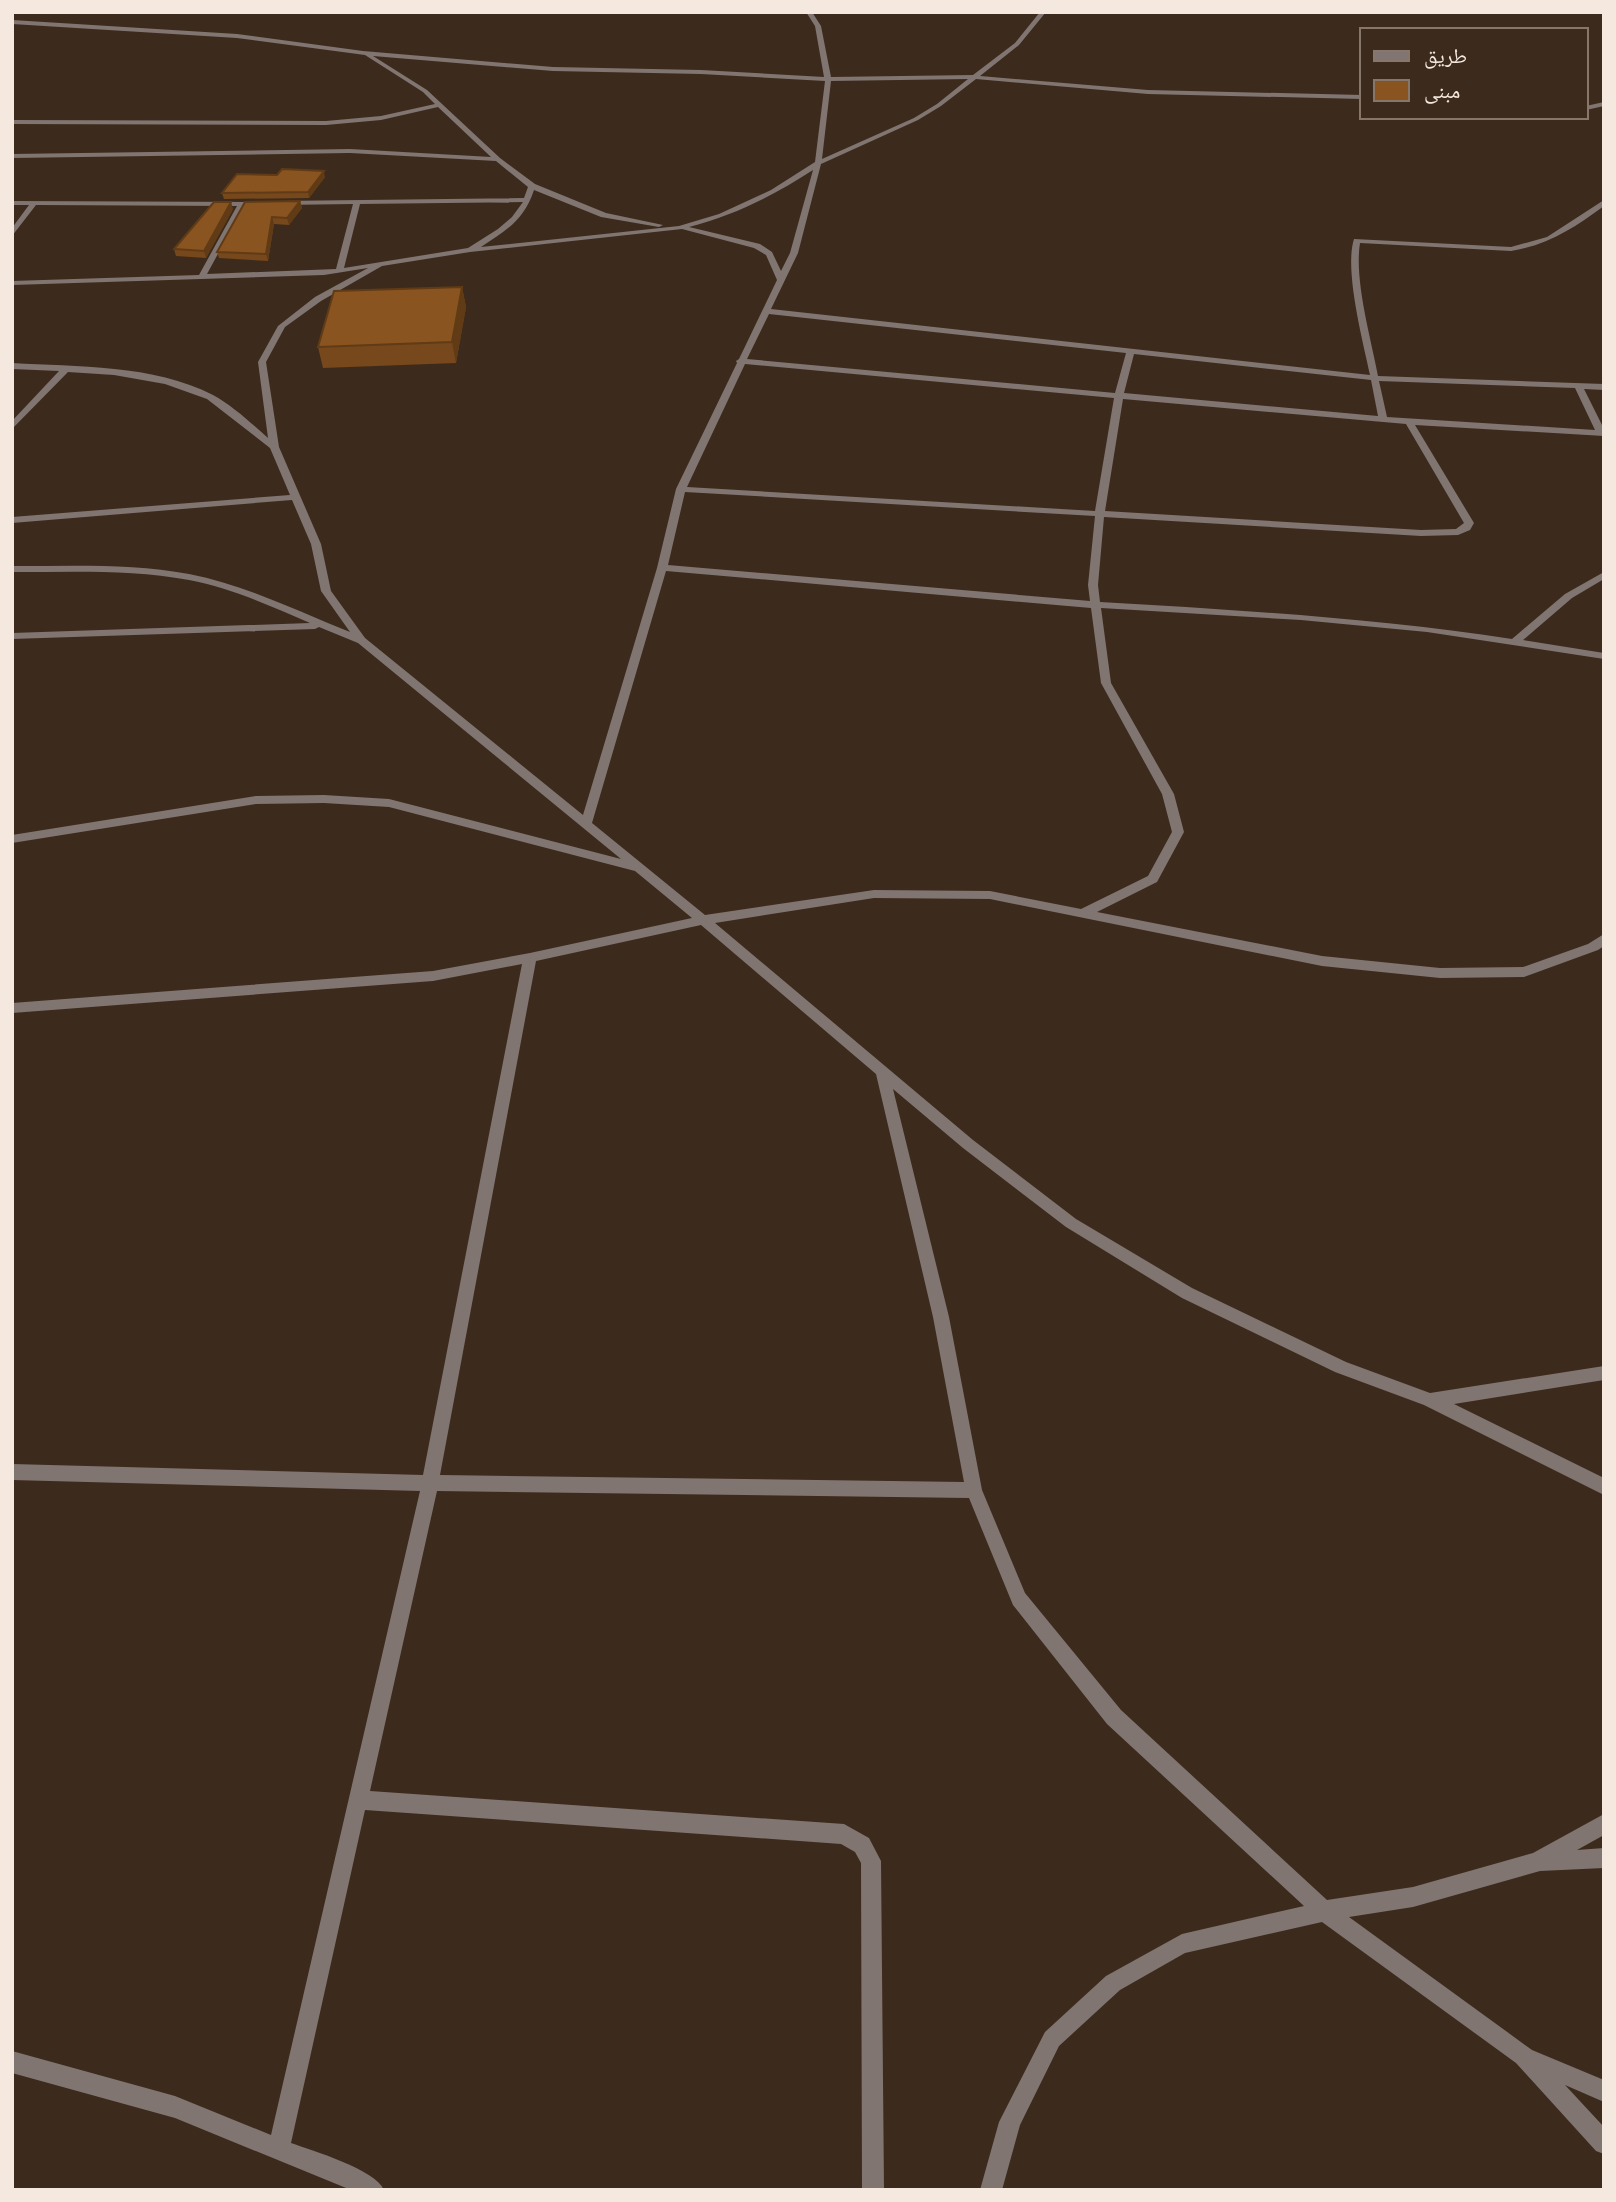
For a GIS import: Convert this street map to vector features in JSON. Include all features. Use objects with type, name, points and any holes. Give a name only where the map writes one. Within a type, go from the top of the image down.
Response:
[{"type":"street","points":[[586,824],[662,568],[681,488],[794,253],[818,163],[828,79],[818,26],[809,12]]},
{"type":"street","points":[[12,283],[339,271],[470,250],[679,228],[722,216],[774,191],[818,163],[939,106],[1017,44],[1043,12]]},
{"type":"street","points":[[12,22],[237,36],[363,53],[553,69],[701,72],[828,79],[973,77],[1149,92],[1360,97]]},
{"type":"street","points":[[363,53],[425,91],[498,159],[532,186],[604,215],[679,228],[757,246],[769,254],[782,281]]},
{"type":"street","points":[[12,122],[326,123],[382,118],[439,105]]},
{"type":"street","points":[[12,156],[350,151],[498,159]]},
{"type":"street","points":[[12,168],[23,156]]},
{"type":"street","points":[[470,250],[502,231],[515,219],[525,206],[532,186]]},
{"type":"street","points":[[12,203],[242,204],[525,200]]},
{"type":"street","points":[[1383,420],[1356,265],[1354,245],[1357,241],[1511,249],[1536,246],[1554,238],[1604,202]]},
{"type":"street","points":[[12,234],[34,203]]},
{"type":"street","points":[[339,271],[357,203]]},
{"type":"street","points":[[202,277],[242,204]]},
{"type":"street","points":[[378,266],[282,326],[270,343],[262,362],[274,447],[316,544],[326,591],[361,640],[703,920],[968,1144],[1071,1223],[1175,1286],[1341,1367],[1430,1400],[1604,1487]]},
{"type":"street","points":[[766,311],[1376,378],[1604,387]]},
{"type":"street","points":[[1083,913],[1153,879],[1178,832],[1168,794],[1106,683],[1093,585],[1100,512],[1119,394],[1131,350]]},
{"type":"street","points":[[740,361],[1383,420],[1602,432]]},
{"type":"street","points":[[12,366],[144,378],[190,389],[209,397],[274,447]]},
{"type":"street","points":[[12,426],[65,370]]},
{"type":"street","points":[[1578,386],[1602,432]]},
{"type":"street","points":[[681,488],[1421,533],[1458,532],[1467,528],[1469,523],[1409,422]]},
{"type":"street","points":[[12,520],[297,497]]},
{"type":"street","points":[[662,568],[1097,605],[1301,617],[1516,641],[1604,656]]},
{"type":"street","points":[[12,569],[139,571],[189,577],[226,587],[361,640]]},
{"type":"street","points":[[1516,641],[1553,607],[1590,581],[1604,575]]},
{"type":"street","points":[[12,636],[324,626]]},
{"type":"street","points":[[12,839],[256,800],[324,799],[388,803],[640,868]]},
{"type":"street","points":[[12,1008],[433,976],[703,920],[874,894],[990,895],[1322,961],[1440,973],[1524,972],[1593,947],[1604,939]]},
{"type":"street","points":[[279,2148],[430,1483],[530,958]]},
{"type":"street","points":[[882,1071],[941,1317],[974,1490],[1019,1599],[1114,1717],[1324,1911],[1523,2056],[1604,2143]]},
{"type":"street","points":[[1430,1400],[1604,1373]]},
{"type":"street","points":[[12,1472],[430,1483],[974,1490]]},
{"type":"street","points":[[358,1800],[844,1834],[862,1845],[871,1861],[873,2190]]},
{"type":"street","points":[[1537,1863],[1604,1824]]},
{"type":"street","points":[[991,2190],[1010,2122],[1052,2039],[1113,1983],[1182,1944],[1324,1911],[1413,1897],[1537,1863],[1604,1858]]},
{"type":"street","points":[[1523,2056],[1604,2091]]},
{"type":"street","points":[[12,2062],[175,2107],[350,2176],[373,2190]]},
{"type":"building","points":[[282,169],[324,171],[308,192],[222,193],[237,174],[277,175]]},
{"type":"building","points":[[300,201],[287,218],[272,217],[266,254],[217,252],[245,202]]},
{"type":"building","points":[[214,202],[231,202],[204,251],[174,249]]},
{"type":"building","points":[[462,287],[452,342],[318,347],[334,291]]}]
